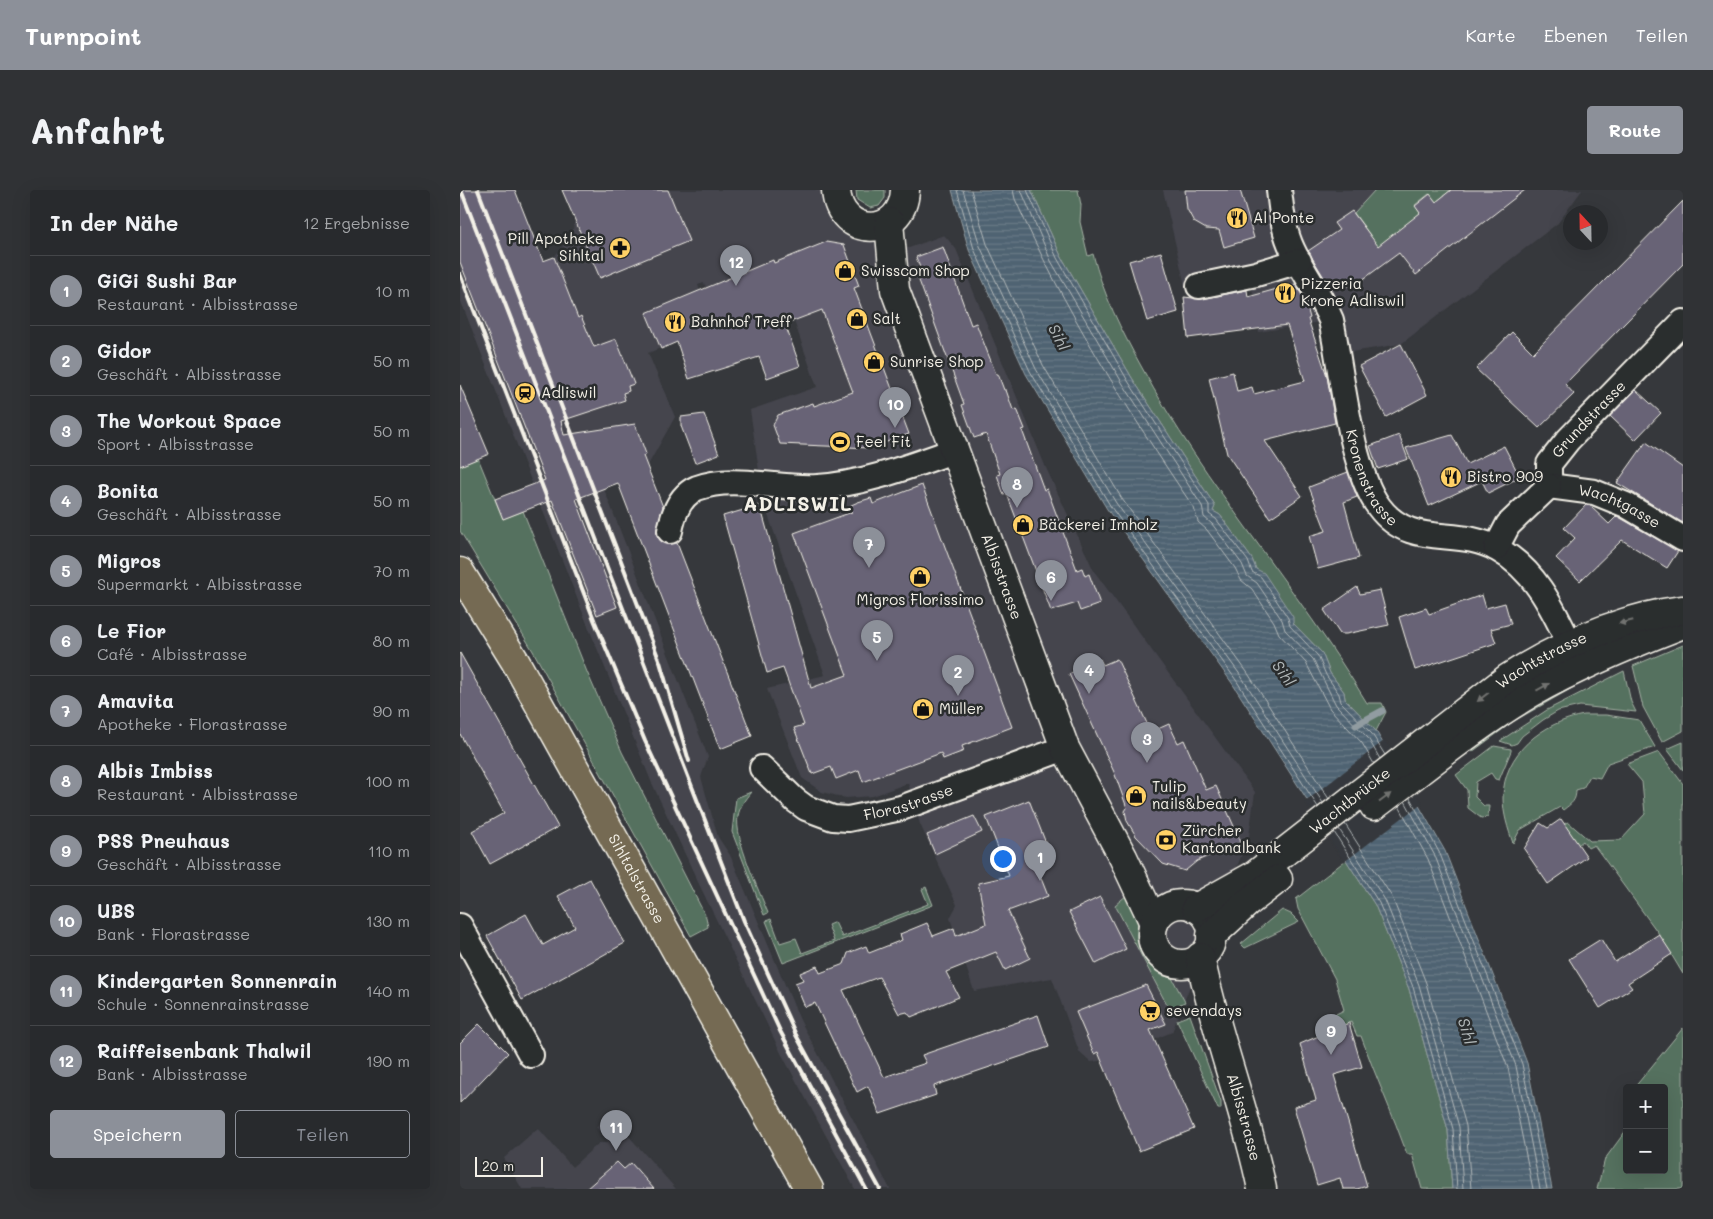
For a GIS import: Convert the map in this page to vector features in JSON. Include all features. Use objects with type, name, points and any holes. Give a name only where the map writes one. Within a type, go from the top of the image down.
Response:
[{"type":"main road","points":[[836,190],[843,212],[852,222],[877,224],[902,208],[905,190]]},
{"type":"main road","name":"Albisstrasse","points":[[877,224],[879,263],[895,290],[953,450],[1066,748],[1123,857],[1154,923]]},
{"type":"main road","name":"Sihltalstrasse","points":[[460,572],[520,670],[809,1189]]},
{"type":"main road","name":"Wachtstrasse","points":[[1575,655],[1618,624],[1683,610]]},
{"type":"main road","name":"Wachtstrasse","points":[[1423,757],[1508,678],[1575,655],[1624,647],[1683,624]]},
{"type":"main road","name":"Wachtbrücke","points":[[1286,862],[1423,757]]},
{"type":"main road","name":"Albisstrasse","points":[[1123,857],[1186,907]]},
{"type":"main road","points":[[1286,862],[1206,947],[1187,964],[1173,963],[1155,948],[1152,932],[1154,923],[1162,911],[1186,907],[1236,888],[1286,862]]},
{"type":"main road","points":[[1186,907],[1209,923],[1206,947]]},
{"type":"main road","name":"Albisstrasse","points":[[1206,947],[1222,1048],[1249,1132],[1262,1189]]},
{"type":"main road","name":"Albisstrasse","points":[[1173,963],[1222,1048]]},
{"type":"street","name":"Kronenstrasse","points":[[1279,190],[1283,224],[1299,261],[1324,302],[1331,320],[1360,462],[1378,506],[1394,523],[1415,534],[1472,540],[1496,548],[1518,563],[1536,583],[1550,604],[1575,655]]},
{"type":"street","points":[[1199,286],[1256,274],[1299,261]]},
{"type":"street","name":"Grundstrasse","points":[[1550,486],[1549,464],[1568,440],[1683,322]]},
{"type":"street","points":[[670,531],[679,504],[686,494],[696,488],[721,483],[818,487],[854,481],[902,468],[953,450]]},
{"type":"street","points":[[1496,548],[1508,525],[1550,486]]},
{"type":"street","name":"Wachtgasse","points":[[1550,486],[1594,492],[1626,505],[1683,539]]},
{"type":"street","name":"Florastrasse","points":[[762,768],[806,808],[826,816],[848,819],[901,808],[1066,748]]},
{"type":"street","points":[[460,926],[531,1055]]},
{"type":"shaded area","points":[[460,190],[519,270],[554,257],[572,235],[580,190],[848,190],[852,235],[909,248],[944,235],[956,249],[1046,468],[1094,571],[1255,792],[1249,836],[1172,1032],[1105,1060],[1091,1062],[1079,1051],[1052,978],[974,991],[950,918],[957,905],[920,824],[908,783],[873,796],[846,798],[822,792],[802,778],[767,689],[825,675],[764,504],[750,410],[817,387],[794,321],[719,317],[704,283],[698,285],[710,321],[704,331],[648,353],[675,417],[643,474],[604,489],[708,757],[701,777],[718,837],[730,855],[800,1020],[890,1189],[855,1189],[781,1053],[698,882],[651,781],[588,626],[460,299]]},
{"type":"shaded area","points":[[1163,190],[1582,190],[1571,205],[1563,205],[1563,216],[1558,223],[1401,344],[1339,354],[1331,320],[1259,332],[1252,288],[1187,294]]},
{"type":"shaded area","points":[[609,1114],[676,1189],[522,1189],[504,1158],[538,1128],[572,1167],[599,1143],[609,1143],[596,1127]]},
{"type":"green space","points":[[856,190],[885,190],[885,198],[879,206],[870,208],[857,200]]},
{"type":"green space","points":[[1031,190],[1078,190],[1081,205],[1080,222],[1088,256],[1093,254],[1102,283],[1126,339],[1193,453],[1311,618],[1367,703],[1382,703],[1386,712],[1376,731],[1345,699],[1344,692],[1330,673],[1322,653],[1293,623],[1256,569],[1252,559],[1220,515],[1213,511],[1215,506],[1132,378],[1061,256]]},
{"type":"green space","points":[[1375,190],[1451,190],[1436,202],[1429,194],[1415,205],[1420,213],[1366,260],[1356,245],[1370,235],[1354,213]]},
{"type":"green space","points":[[478,458],[503,519],[523,511],[587,672],[622,752],[706,917],[708,927],[691,936],[533,651],[460,531],[460,466]]},
{"type":"green space","points":[[1683,645],[1683,731],[1662,742],[1643,707],[1633,666]]},
{"type":"green space","points":[[1624,671],[1631,702],[1636,712],[1580,706],[1558,711],[1522,736],[1517,743],[1512,745],[1500,741],[1547,710]]},
{"type":"green space","points":[[1595,675],[1514,721],[1472,752],[1472,744],[1548,695]]},
{"type":"green space","points":[[1584,715],[1606,715],[1639,720],[1655,747],[1608,763],[1600,778],[1590,776],[1583,788],[1576,790],[1573,802],[1563,810],[1560,807],[1520,830],[1513,843],[1503,804],[1505,782],[1510,767],[1528,742],[1540,732],[1569,719]]},
{"type":"green space","points":[[1683,742],[1683,770],[1667,749]]},
{"type":"green space","points":[[1494,746],[1511,749],[1511,751],[1499,780],[1495,779],[1491,773],[1476,782],[1475,797],[1484,806],[1489,806],[1488,817],[1481,818],[1468,808],[1467,790],[1456,775]]},
{"type":"green space","points":[[1659,752],[1683,784],[1683,974],[1659,934],[1594,845],[1588,848],[1583,841],[1578,845],[1564,824],[1568,822],[1590,841],[1621,840],[1645,814],[1642,782],[1627,764]]},
{"type":"green space","points":[[751,792],[740,809],[738,826],[743,851],[768,913],[764,915],[732,832],[736,798]]},
{"type":"green space","points":[[1346,860],[1375,905],[1409,989],[1448,1130],[1452,1189],[1422,1189],[1412,1154],[1407,1154],[1361,1036],[1357,1036],[1351,1022],[1330,1031],[1324,1020],[1344,1010],[1335,979],[1298,909],[1296,899]]},
{"type":"green space","points":[[926,887],[933,905],[783,963],[766,921],[771,919],[780,943],[796,938],[802,953],[834,941],[828,925],[835,922],[842,937],[928,904],[922,889]]},
{"type":"green space","points":[[1127,895],[1139,917],[1137,938],[1143,956],[1161,975],[1172,978],[1185,1002],[1172,1008],[1167,1005],[1115,905]]},
{"type":"green space","points":[[1282,910],[1291,914],[1299,922],[1245,948],[1241,944]]},
{"type":"green space","points":[[1190,1015],[1221,1102],[1221,1109],[1218,1109],[1177,1020]]},
{"type":"green space","points":[[1683,1028],[1683,1189],[1597,1189],[1605,1159],[1623,1134],[1623,1174],[1668,1174],[1668,1084],[1637,1084]]},
{"type":"water","name":"Sihl","points":[[952,190],[1031,190],[1061,256],[1132,378],[1215,506],[1213,511],[1220,515],[1252,559],[1256,569],[1264,573],[1293,617],[1293,623],[1322,653],[1330,673],[1344,692],[1345,699],[1376,731],[1445,851],[1527,1063],[1552,1189],[1452,1189],[1448,1130],[1409,989],[1375,905],[1232,683],[1107,509],[1026,374],[969,250]]},
{"type":"pier","points":[[1385,740],[1422,803],[1344,862],[1305,802]]},
{"type":"building","points":[[460,190],[515,190],[543,261],[554,257],[578,318],[581,316],[594,347],[616,339],[634,384],[628,386],[629,391],[623,393],[625,400],[561,421],[564,435],[635,424],[646,454],[643,456],[663,507],[657,528],[657,536],[667,544],[677,543],[752,736],[720,749],[618,483],[576,499],[617,607],[597,615],[552,500],[503,519],[495,499],[545,480],[460,262]]},
{"type":"building","points":[[562,190],[668,190],[689,241],[600,278]]},
{"type":"building","points":[[1185,190],[1240,190],[1254,238],[1224,247],[1219,230],[1206,229],[1194,222],[1187,209]]},
{"type":"building","points":[[1451,190],[1525,190],[1416,275],[1399,253],[1358,283],[1344,287],[1343,280],[1331,289],[1308,251],[1339,230],[1334,223],[1352,211],[1378,246],[1420,213],[1415,206],[1430,194],[1436,202]]},
{"type":"building","points":[[1683,201],[1683,264],[1565,384],[1574,394],[1539,428],[1476,369],[1512,332],[1533,353]]},
{"type":"building","points":[[826,242],[844,245],[859,286],[854,288],[909,434],[870,448],[780,444],[773,425],[778,415],[813,403],[814,406],[853,392],[822,310],[785,324],[800,366],[767,378],[759,357],[689,379],[677,342],[661,349],[646,313],[773,260],[774,263]]},
{"type":"building","points":[[943,247],[971,325],[976,323],[996,374],[998,374],[1004,390],[1006,390],[1013,410],[1017,409],[1025,429],[1022,430],[1044,490],[1047,489],[1077,570],[1082,568],[1085,576],[1089,574],[1100,604],[1080,611],[1077,603],[1051,611],[1007,494],[1004,495],[997,475],[1000,474],[986,434],[974,438],[962,405],[964,404],[917,275],[922,273],[916,257]]},
{"type":"building","points":[[1161,252],[1178,312],[1147,321],[1129,261]]},
{"type":"building","points":[[1295,284],[1305,300],[1310,318],[1308,319],[1327,376],[1335,423],[1265,441],[1302,496],[1270,518],[1227,454],[1209,378],[1233,372],[1237,391],[1252,387],[1254,394],[1305,381],[1287,325],[1188,338],[1184,297],[1202,299],[1247,290],[1248,297]]},
{"type":"building","points":[[1401,344],[1427,395],[1386,417],[1359,366]]},
{"type":"building","points":[[460,385],[489,454],[460,466]]},
{"type":"building","points":[[1636,390],[1661,413],[1635,440],[1610,416]]},
{"type":"building","points":[[704,414],[719,454],[695,463],[681,426],[681,417]]},
{"type":"building","points":[[1399,435],[1408,459],[1378,469],[1370,446]]},
{"type":"building","points":[[1452,435],[1467,464],[1504,446],[1520,477],[1488,493],[1482,481],[1429,506],[1406,448]]},
{"type":"building","points":[[1646,442],[1683,468],[1683,523],[1617,483]]},
{"type":"building","points":[[1348,472],[1357,497],[1344,502],[1359,558],[1318,569],[1309,536],[1326,531],[1309,487]]},
{"type":"building","points":[[922,485],[1012,727],[962,746],[964,751],[943,759],[941,753],[863,782],[859,770],[836,779],[831,767],[812,774],[794,728],[804,725],[783,668],[767,673],[723,516],[760,505],[811,688],[847,675],[794,533],[852,512],[849,506],[858,502],[871,498],[873,504]]},
{"type":"building","points":[[1586,505],[1589,505],[1609,524],[1617,516],[1678,551],[1667,568],[1622,540],[1580,581],[1556,558],[1575,538],[1564,528]]},
{"type":"building","points":[[1357,587],[1360,594],[1380,590],[1389,625],[1340,634],[1324,610]]},
{"type":"building","points":[[1482,595],[1486,608],[1505,603],[1511,624],[1491,629],[1496,643],[1415,670],[1399,617],[1426,608],[1429,614]]},
{"type":"building","points":[[460,653],[558,827],[490,864],[472,831],[504,813],[460,734]]},
{"type":"building","points":[[1100,659],[1103,665],[1117,659],[1151,732],[1169,724],[1178,743],[1184,740],[1206,790],[1216,786],[1241,842],[1197,861],[1185,871],[1163,864],[1136,836],[1127,821],[1125,811],[1127,808],[1114,772],[1069,674]]},
{"type":"building","points":[[1029,800],[1049,851],[1033,858],[1048,896],[1008,911],[1030,958],[1005,970],[996,952],[946,972],[959,997],[911,1017],[907,1012],[899,1014],[879,977],[843,990],[884,1077],[926,1063],[922,1055],[1038,1015],[1049,1047],[934,1086],[936,1095],[880,1114],[868,1086],[857,1092],[815,1003],[805,1007],[795,983],[803,980],[800,973],[817,966],[820,973],[844,964],[848,953],[866,946],[869,953],[902,940],[900,934],[927,923],[933,936],[954,928],[956,936],[986,924],[978,883],[1009,876],[986,817]]},
{"type":"building","points":[[974,816],[982,832],[935,854],[927,835]]},
{"type":"building","points":[[1561,819],[1587,857],[1548,884],[1524,849],[1540,823],[1548,828]]},
{"type":"building","points":[[590,879],[625,943],[522,1000],[487,936],[526,914],[543,945],[575,927],[558,896]]},
{"type":"building","points":[[1100,897],[1126,949],[1096,964],[1069,912]]},
{"type":"building","points":[[1659,934],[1672,954],[1628,983],[1632,988],[1600,1008],[1569,959],[1601,939],[1615,962]]},
{"type":"building","points":[[1146,985],[1166,1024],[1150,1030],[1194,1129],[1139,1151],[1098,1052],[1094,1054],[1076,1012]]},
{"type":"building","points":[[1349,1023],[1362,1067],[1334,1075],[1367,1186],[1357,1189],[1343,1189],[1340,1178],[1317,1185],[1294,1107],[1316,1100],[1300,1044]]},
{"type":"building","points":[[479,1024],[508,1053],[460,1103],[460,1043]]},
{"type":"building","points":[[617,1162],[624,1169],[631,1163],[654,1189],[586,1189]]},
{"type":"waterway","points":[[1356,725],[1382,711]]},
{"type":"railway","points":[[461,190],[744,921],[796,1035],[880,1189]]},
{"type":"railway","points":[[478,190],[660,662],[689,761]]},
{"type":"railway","points":[[460,274],[595,622],[645,741],[780,1031],[866,1189]]},
{"type":"place","name":"Al Ponte","points":[[1237,218]]},
{"type":"place","name":"Pill Apotheke Sihltal","points":[[620,248]]},
{"type":"place","name":"Swisscom Shop","points":[[845,271]]},
{"type":"place","name":"Raiffeisenbank Thalwil","points":[[736,286]]},
{"type":"place","name":"Pizzeria Krone Adliswil","points":[[1285,293]]},
{"type":"place","name":"Salt","points":[[857,319]]},
{"type":"place","name":"Bahnhof Treff","points":[[675,322]]},
{"type":"place","name":"Sunrise Shop","points":[[874,362]]},
{"type":"place","name":"Adliswil","points":[[525,393]]},
{"type":"place","name":"UBS","points":[[895,428]]},
{"type":"place","name":"Feel Fit","points":[[840,442]]},
{"type":"place","name":"Bistro 909","points":[[1451,477]]},
{"type":"place","name":"Albis Imbiss","points":[[1017,508]]},
{"type":"place","name":"Bäckerei Imholz","points":[[1023,525]]},
{"type":"place","name":"Amavita","points":[[869,568]]},
{"type":"place","name":"Migros Florissimo","points":[[920,577]]},
{"type":"place","name":"Le Fior","points":[[1051,601]]},
{"type":"place","name":"Migros","points":[[877,661]]},
{"type":"place","name":"Bonita","points":[[1089,694]]},
{"type":"place","name":"Gidor","points":[[958,696]]},
{"type":"place","name":"Müller","points":[[923,709]]},
{"type":"place","name":"The Workout Space","points":[[1147,763]]},
{"type":"place","name":"Tulip nails&beauty","points":[[1136,796]]},
{"type":"place","name":"Zürcher Kantonalbank","points":[[1166,840]]},
{"type":"place","name":"GiGi Sushi Bar","points":[[1040,881]]},
{"type":"place","name":"sevendays","points":[[1150,1011]]},
{"type":"place","name":"PSS Pneuhaus","points":[[1331,1055]]},
{"type":"place","name":"Kindergarten Sonnenrain","points":[[616,1151]]},
{"type":"district","name":"ADLISWIL","points":[[798,504]]}]
